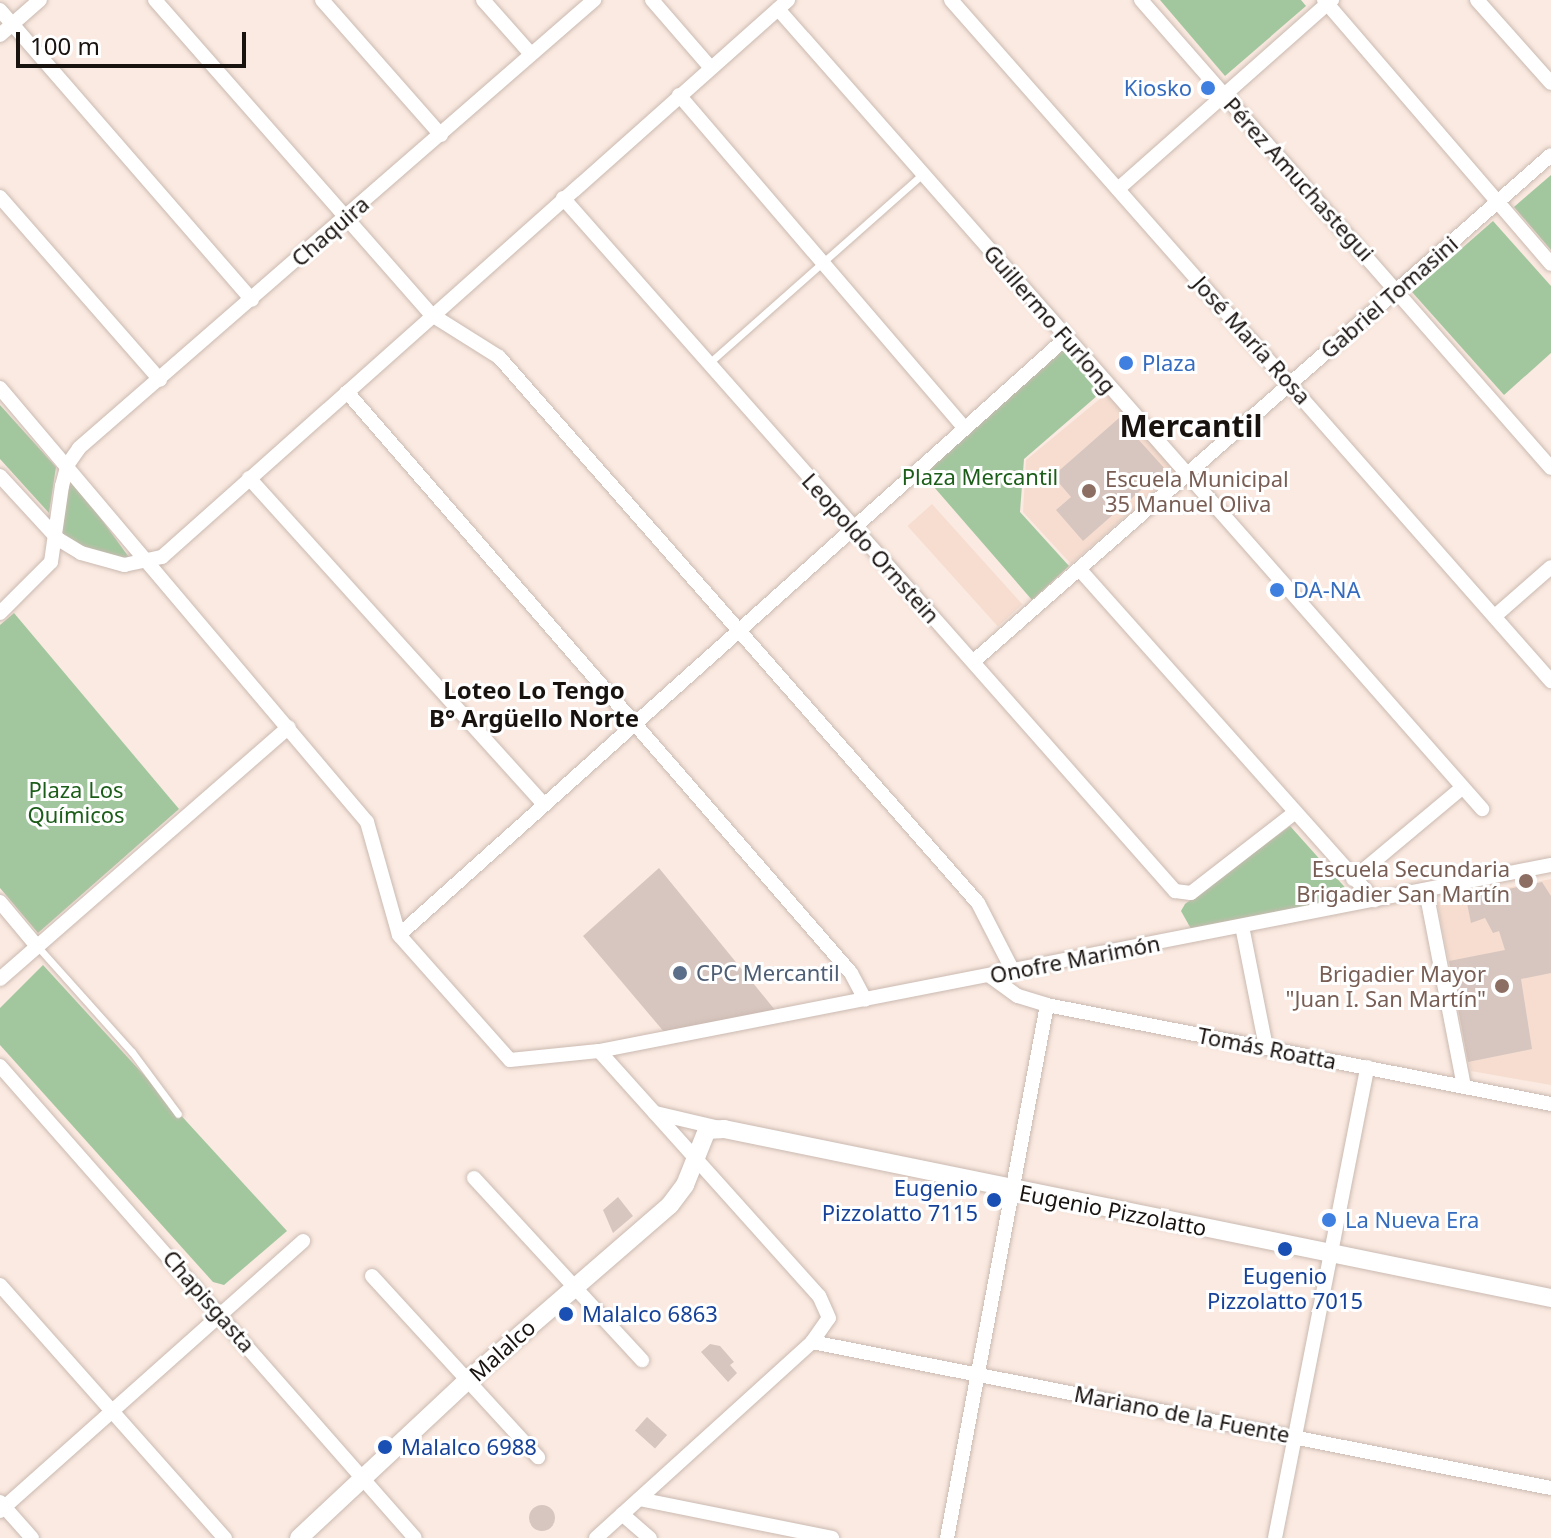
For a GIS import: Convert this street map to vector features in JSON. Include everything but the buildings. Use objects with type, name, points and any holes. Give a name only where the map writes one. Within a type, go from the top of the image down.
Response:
[{"type":"main road","name":"Eugenio Pizzolatto","points":[[724,1129],[1551,1298]]},
{"type":"main road","points":[[696,1159],[700,1137],[707,1130],[724,1129]]},
{"type":"main road","name":"Malalco","points":[[299,1538],[468,1380],[670,1205],[696,1159]]},
{"type":"street","points":[[0,35],[40,0]]},
{"type":"street","points":[[155,0],[432,315],[499,357],[978,903],[1013,971]]},
{"type":"street","points":[[322,0],[441,135]]},
{"type":"street","points":[[483,0],[531,54]]},
{"type":"street","name":"Chaquira","points":[[68,464],[594,0]]},
{"type":"street","points":[[652,0],[710,67]]},
{"type":"street","name":"José María Rosa","points":[[951,0],[1291,382],[1551,681]]},
{"type":"street","name":"Pérez Amuchastegui","points":[[1141,0],[1551,468]]},
{"type":"street","points":[[1477,0],[1551,83]]},
{"type":"street","points":[[1118,189],[1328,1],[1551,264]]},
{"type":"street","points":[[0,476],[58,539],[106,562],[145,565],[162,557],[783,4]]},
{"type":"street","name":"Guillermo Furlong","points":[[783,4],[923,174],[1482,809]]},
{"type":"street","points":[[0,10],[252,300]]},
{"type":"street","points":[[679,95],[964,428]]},
{"type":"street","name":"Gabriel Tomasini","points":[[974,661],[1081,571],[1187,473],[1551,155]]},
{"type":"street","points":[[0,197],[160,380]]},
{"type":"street","name":"Leopoldo Ornstein","points":[[563,198],[851,528],[1182,895],[1293,814]]},
{"type":"street","points":[[0,388],[68,464],[145,565],[289,727],[367,822],[399,935],[1066,338]]},
{"type":"street","points":[[347,392],[851,973],[865,999]]},
{"type":"street","points":[[0,613],[47,569],[58,539],[68,464]]},
{"type":"street","points":[[249,478],[544,805]]},
{"type":"street","points":[[1495,616],[1551,567]]},
{"type":"street","points":[[1081,571],[1293,814],[1374,900]]},
{"type":"street","points":[[0,979],[289,727]]},
{"type":"street","points":[[1353,879],[1462,788]]},
{"type":"street","name":"Onofre Marimón","points":[[399,935],[510,1060],[599,1051],[1551,865]]},
{"type":"street","points":[[1426,891],[1464,1086]]},
{"type":"street","points":[[0,902],[36,945]]},
{"type":"street","points":[[1242,926],[1266,1047]]},
{"type":"street","name":"Tomás Roatta","points":[[990,976],[1018,996],[1047,1005],[1551,1104]]},
{"type":"street","points":[[947,1538],[1047,1005]]},
{"type":"street","points":[[596,1538],[812,1342],[829,1318],[819,1296],[599,1051]]},
{"type":"street","name":"Chapisgasta","points":[[0,1066],[415,1538]]},
{"type":"street","points":[[1275,1538],[1367,1067]]},
{"type":"street","points":[[655,1113],[724,1129]]},
{"type":"street","points":[[474,1178],[572,1288],[642,1360]]},
{"type":"street","points":[[32,1538],[1,1506],[303,1241]]},
{"type":"street","points":[[372,1276],[538,1457]]},
{"type":"street","points":[[0,1285],[225,1538]]},
{"type":"street","name":"Mariano de la Fuente","points":[[812,1342],[1551,1488]]},
{"type":"street","points":[[639,1499],[832,1538]]},
{"type":"street","points":[[622,1514],[650,1538]]},
{"type":"lane","points":[[709,363],[923,174]]},
{"type":"lane","points":[[36,945],[132,1052],[178,1114]]},
{"type":"shaded area","name":"Escuela Municipal 35 Manuel Oliva","points":[[1107,393],[1177,471],[1071,564],[1023,512],[1026,460]]},
{"type":"shaded area","points":[[932,504],[1022,604],[998,626],[907,526]]},
{"type":"shaded area","name":"Brigadier Mayor \"Juan I. San Martín\"","points":[[1551,879],[1551,1085],[1471,1071],[1437,902]]},
{"type":"green space","points":[[1160,0],[1301,0],[1306,6],[1225,76]]},
{"type":"green space","points":[[1551,175],[1551,250],[1514,207]]},
{"type":"green space","points":[[1493,221],[1551,286],[1551,353],[1504,395],[1412,292]]},
{"type":"green space","name":"Plaza Mercantil","points":[[1066,344],[1105,389],[1024,459],[1020,512],[1069,566],[1032,600],[921,472]]},
{"type":"green space","points":[[0,405],[56,467],[49,513],[0,459]]},
{"type":"green space","points":[[70,476],[131,560],[107,557],[61,537]]},
{"type":"green space","name":"Plaza Los Químicos","points":[[14,613],[179,809],[38,933],[0,888],[0,625]]},
{"type":"green space","points":[[1290,826],[1359,903],[1195,936],[1181,911],[1185,904]]},
{"type":"green space","points":[[43,965],[287,1231],[224,1285],[213,1282],[0,1045],[0,1008]]},
{"type":"place","name":"Kiosko","points":[[1208,88]]},
{"type":"place","name":"Plaza","points":[[1126,363]]},
{"type":"place","name":"Escuela Municipal 35 Manuel Oliva","points":[[1089,491]]},
{"type":"place","name":"DA-NA","points":[[1277,590]]},
{"type":"place","name":"Escuela Secundaria Brigadier San Martín","points":[[1526,881]]},
{"type":"place","name":"CPC Mercantil","points":[[680,973]]},
{"type":"place","name":"Brigadier Mayor \"Juan I. San Martín\"","points":[[1502,986]]},
{"type":"place","name":"Eugenio Pizzolatto 7115","points":[[994,1200]]},
{"type":"place","name":"La Nueva Era","points":[[1329,1220]]},
{"type":"place","name":"Eugenio Pizzolatto 7015","points":[[1285,1249]]},
{"type":"place","name":"Malalco 6863","points":[[566,1314]]},
{"type":"place","name":"Malalco 6988","points":[[385,1447]]},
{"type":"district","name":"Mercantil","points":[[1191,426]]},
{"type":"district","name":"Loteo Lo Tengo B° Argüello Norte","points":[[534,704]]}]
